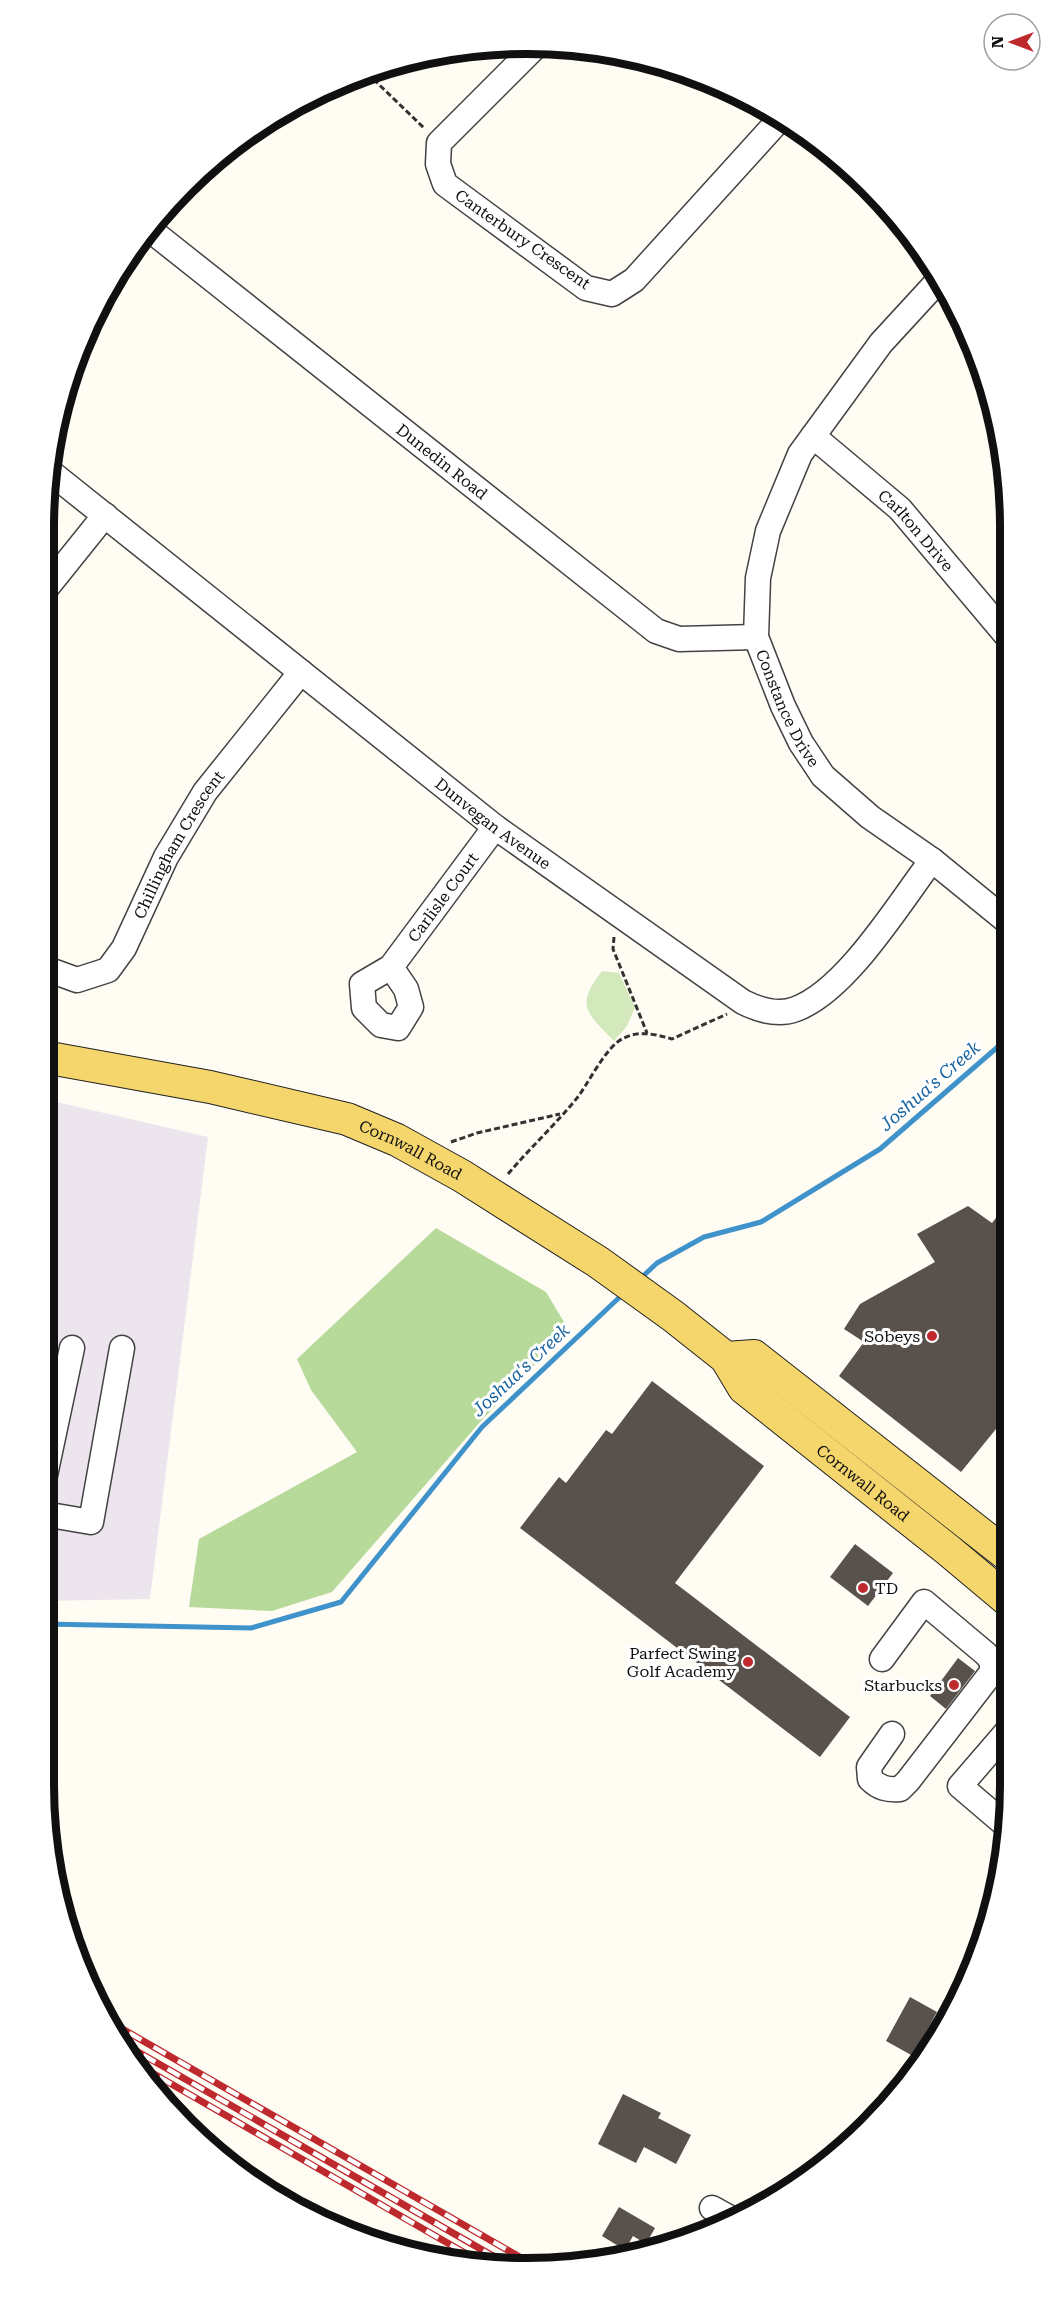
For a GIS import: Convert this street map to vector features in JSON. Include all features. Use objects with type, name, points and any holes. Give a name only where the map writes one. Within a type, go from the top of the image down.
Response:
[{"type":"main road","name":"Cornwall Road","points":[[54,1059],[210,1087],[347,1119],[397,1140],[420,1153],[598,1262],[674,1316],[726,1359],[744,1388],[1000,1594]]},
{"type":"main road","name":"Cornwall Road","points":[[726,1359],[754,1356],[1000,1549]]},
{"type":"street","points":[[439,143],[528,54]]},
{"type":"street","name":"Canterbury Crescent","points":[[439,143],[438,164],[445,184],[586,288],[612,294],[633,280],[775,124]]},
{"type":"street","name":"Dunedin Road","points":[[156,234],[656,631],[679,639],[756,637]]},
{"type":"street","name":"Constance Drive","points":[[934,285],[881,343],[800,454],[768,531],[758,578],[756,637],[792,725],[823,776],[870,817],[932,860],[1000,915]]},
{"type":"street","name":"Carlton Drive","points":[[813,436],[900,509],[1000,628]]},
{"type":"street","name":"Dunvegan Avenue","points":[[57,477],[495,827],[743,1002],[759,1010],[779,1012],[796,1009],[834,985],[854,964],[932,860]]},
{"type":"street","points":[[54,579],[105,515]]},
{"type":"street","name":"Chillingham Crescent","points":[[54,972],[77,980],[108,969],[124,948],[166,857],[205,792],[301,672]]},
{"type":"street","name":"Carlisle Court","points":[[391,967],[495,827]]},
{"type":"street","points":[[54,1433],[72,1348]]},
{"type":"street","points":[[54,1516],[91,1522],[122,1348]]},
{"type":"street","points":[[882,1659],[924,1602],[992,1661],[992,1672],[908,1781],[900,1789],[888,1790],[877,1786],[870,1779],[869,1767],[892,1734]]},
{"type":"street","points":[[999,1820],[960,1786],[1000,1740]]},
{"type":"path","points":[[374,79],[439,143]]},
{"type":"path","points":[[616,913],[613,949],[647,1033]]},
{"type":"path","points":[[491,1195],[577,1098],[594,1070],[621,1039],[647,1033],[672,1039],[723,1018],[743,1002]]},
{"type":"path","points":[[420,1153],[477,1133],[562,1113]]},
{"type":"shaded area","points":[[54,1101],[208,1137],[150,1599],[54,1601]]},
{"type":"green space","points":[[602,971],[619,973],[635,1007],[627,1026],[614,1041],[587,1008],[589,993]]},
{"type":"green space","points":[[436,1228],[546,1292],[564,1322],[533,1367],[481,1421],[332,1592],[272,1611],[189,1607],[199,1539],[357,1452],[311,1390],[297,1359]]},
{"type":"building","name":"Sobeys","points":[[968,1206],[992,1223],[1000,1213],[1000,1424],[961,1472],[839,1376],[864,1342],[844,1329],[860,1304],[935,1262],[917,1234]]},
{"type":"building","points":[[652,1381],[764,1466],[675,1583],[850,1717],[820,1757],[520,1528],[559,1477],[566,1483],[606,1430],[612,1434]]},
{"type":"building","name":"TD","points":[[855,1544],[893,1573],[868,1606],[830,1577]]},
{"type":"building","name":"Starbucks","points":[[958,1658],[975,1671],[946,1709],[930,1696]]},
{"type":"building","points":[[910,1997],[937,2012],[913,2056],[886,2041]]},
{"type":"building","points":[[623,2094],[661,2113],[658,2118],[691,2135],[676,2164],[644,2147],[636,2163],[598,2144]]},
{"type":"building","points":[[619,2207],[655,2228],[647,2243],[633,2236],[627,2247],[622,2248],[602,2236]]},
{"type":"waterway","name":"Joshua's Creek","points":[[640,1279],[657,1263],[704,1237],[761,1222],[880,1149],[1000,1045]]},
{"type":"waterway","name":"Joshua's Creek","points":[[54,1624],[251,1628],[341,1602],[482,1427],[624,1293]]},
{"type":"railway","points":[[122,2029],[521,2258]]},
{"type":"railway","points":[[136,2051],[494,2257]]},
{"type":"railway","points":[[152,2073],[467,2254]]},
{"type":"place","name":"Sobeys","points":[[932,1336]]},
{"type":"place","name":"TD","points":[[863,1588]]},
{"type":"place","name":"Parfect Swing Golf Academy","points":[[748,1662]]},
{"type":"place","name":"Starbucks","points":[[954,1685]]}]
